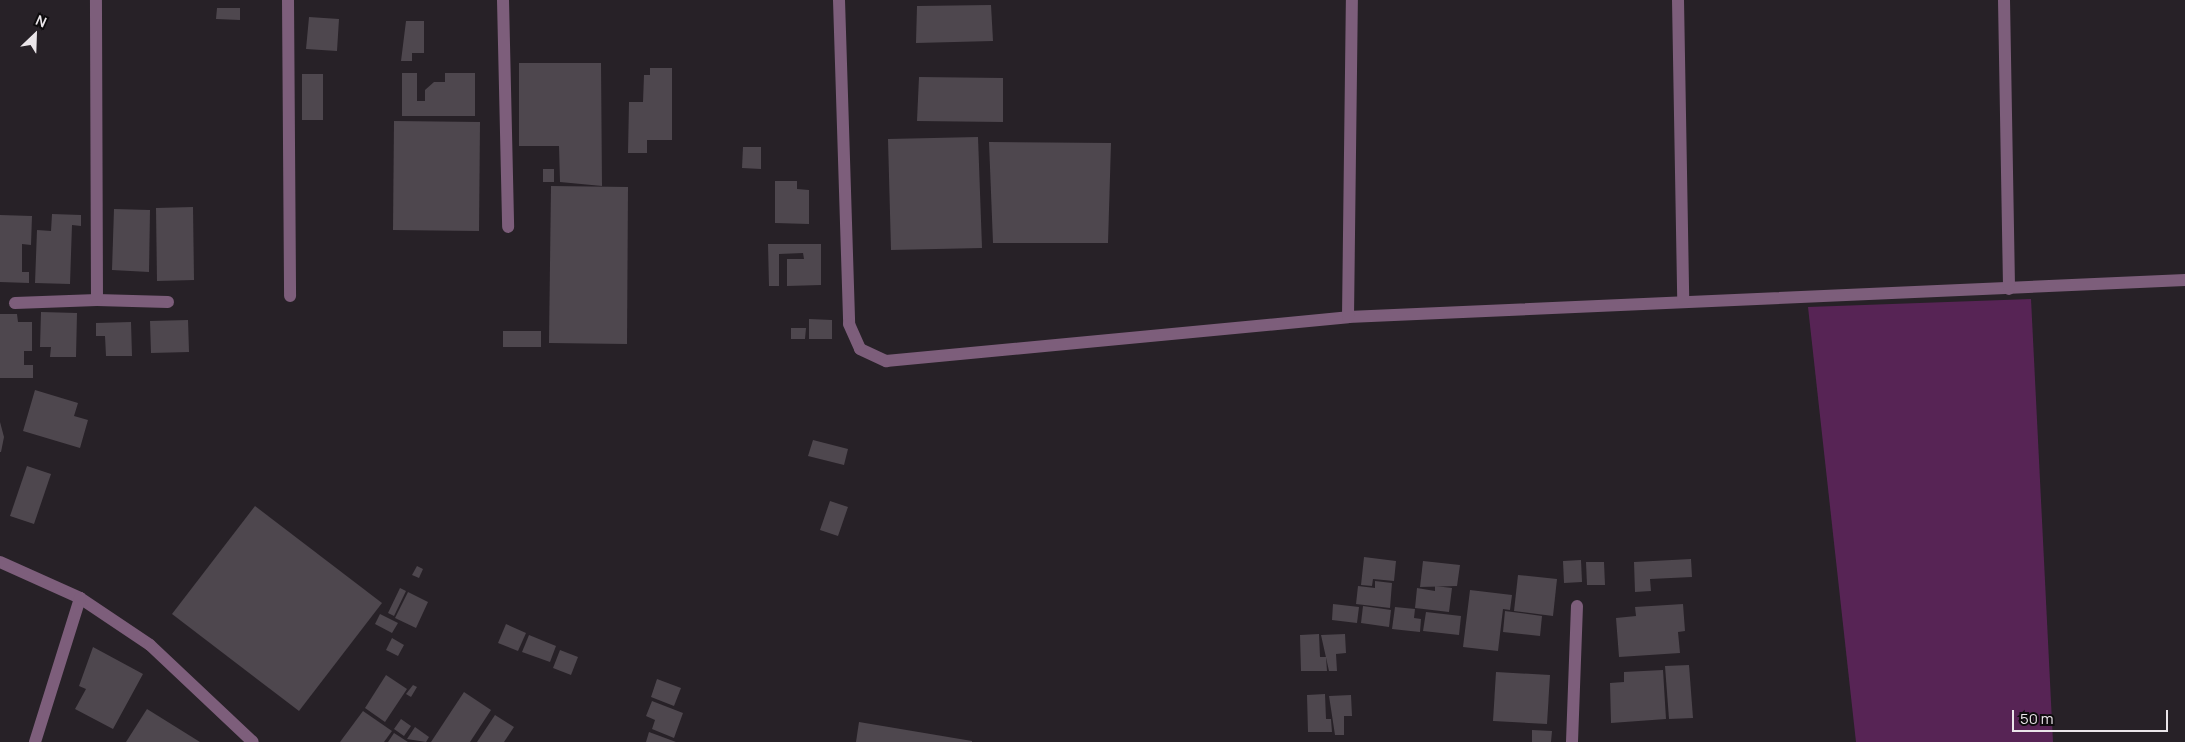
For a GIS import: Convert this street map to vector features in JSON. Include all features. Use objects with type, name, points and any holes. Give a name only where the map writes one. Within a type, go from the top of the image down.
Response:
[{"type":"street","points":[[96,0],[97,300]]},
{"type":"street","points":[[288,0],[290,296]]},
{"type":"street","points":[[503,0],[508,227]]},
{"type":"street","points":[[839,0],[849,324],[860,349],[886,361],[1348,317],[1683,300],[2008,289],[2185,280]]},
{"type":"street","points":[[1348,317],[1352,0]]},
{"type":"street","points":[[1678,0],[1683,300]]},
{"type":"street","points":[[2004,0],[2008,289]]},
{"type":"street","points":[[15,303],[97,300],[168,302]]},
{"type":"street","points":[[0,562],[80,598],[150,645],[253,742]]},
{"type":"street","points":[[35,742],[80,598]]},
{"type":"street","points":[[1572,742],[1576,606]]},
{"type":"shaded area","points":[[2031,299],[2053,742],[1856,742],[1808,307]]},
{"type":"building","points":[[991,5],[993,41],[916,43],[917,6]]},
{"type":"building","points":[[217,8],[240,8],[240,20],[216,19]]},
{"type":"building","points":[[309,17],[339,19],[337,51],[306,49]]},
{"type":"building","points":[[406,21],[424,21],[424,53],[412,53],[412,61],[401,61]]},
{"type":"building","points":[[519,63],[601,63],[602,186],[560,182],[559,146],[519,146]]},
{"type":"building","points":[[650,68],[672,68],[672,140],[647,140],[647,153],[628,153],[629,102],[643,102],[644,75],[650,75]]},
{"type":"building","points":[[402,73],[417,73],[417,101],[425,101],[425,90],[434,82],[445,82],[445,73],[475,73],[475,116],[402,116]]},
{"type":"building","points":[[302,74],[323,74],[323,120],[302,120]]},
{"type":"building","points":[[919,77],[1003,78],[1003,122],[917,121]]},
{"type":"building","points":[[394,121],[480,122],[479,231],[393,230]]},
{"type":"building","points":[[978,137],[982,248],[891,250],[888,139]]},
{"type":"building","points":[[989,142],[1111,143],[1108,243],[993,243]]},
{"type":"building","points":[[743,147],[761,147],[761,169],[742,168]]},
{"type":"building","points":[[543,169],[554,169],[554,182],[543,182]]},
{"type":"building","points":[[775,181],[797,181],[797,189],[809,190],[809,224],[775,223]]},
{"type":"building","points":[[551,186],[628,187],[627,344],[549,343]]},
{"type":"building","points":[[193,207],[194,280],[157,281],[156,208]]},
{"type":"building","points":[[114,209],[150,210],[149,272],[112,270]]},
{"type":"building","points":[[52,214],[81,215],[81,226],[72,225],[70,284],[35,283],[37,230],[51,231]]},
{"type":"building","points":[[0,215],[32,216],[31,245],[22,244],[22,272],[29,272],[29,283],[0,282]]},
{"type":"building","points":[[768,244],[821,244],[821,285],[787,286],[787,259],[804,259],[803,253],[779,254],[779,286],[769,286]]},
{"type":"building","points":[[41,312],[77,313],[76,357],[50,357],[51,347],[40,347]]},
{"type":"building","points":[[0,314],[17,314],[18,322],[32,322],[32,351],[24,351],[24,365],[33,365],[33,378],[0,378]]},
{"type":"building","points":[[809,319],[832,320],[832,339],[809,339]]},
{"type":"building","points":[[188,320],[189,352],[151,353],[150,321]]},
{"type":"building","points":[[131,322],[132,356],[106,356],[105,336],[96,336],[96,323]]},
{"type":"building","points":[[791,328],[806,328],[805,339],[791,339]]},
{"type":"building","points":[[503,331],[541,331],[541,347],[503,347]]},
{"type":"building","points":[[35,390],[78,403],[74,416],[88,420],[80,448],[23,431]]},
{"type":"building","points":[[0,422],[4,437],[1,452],[0,452]]},
{"type":"building","points":[[813,440],[848,449],[844,465],[808,456]]},
{"type":"building","points":[[27,466],[51,474],[34,524],[10,516]]},
{"type":"building","points":[[830,501],[848,507],[838,536],[820,530]]},
{"type":"building","points":[[255,506],[382,603],[299,711],[172,614]]},
{"type":"building","points":[[1364,557],[1396,561],[1394,581],[1373,579],[1372,586],[1361,585]]},
{"type":"building","points":[[1691,559],[1692,577],[1650,579],[1651,591],[1635,592],[1634,562]]},
{"type":"building","points":[[1581,560],[1582,582],[1564,583],[1563,561]]},
{"type":"building","points":[[1423,561],[1460,565],[1457,586],[1420,587]]},
{"type":"building","points":[[1586,562],[1604,562],[1605,585],[1587,585]]},
{"type":"building","points":[[417,566],[423,569],[419,578],[412,575]]},
{"type":"building","points":[[1518,575],[1557,579],[1553,616],[1514,611]]},
{"type":"building","points":[[1375,581],[1392,583],[1390,608],[1356,604],[1358,586],[1375,588]]},
{"type":"building","points":[[1435,586],[1452,588],[1449,612],[1415,608],[1417,588],[1435,591]]},
{"type":"building","points":[[400,588],[406,591],[394,616],[388,613]]},
{"type":"building","points":[[1470,590],[1512,595],[1510,610],[1503,609],[1498,651],[1463,647]]},
{"type":"building","points":[[408,592],[428,602],[416,628],[395,618]]},
{"type":"building","points":[[1333,604],[1359,607],[1357,623],[1332,620]]},
{"type":"building","points":[[1683,604],[1685,631],[1678,632],[1680,653],[1619,657],[1616,618],[1636,616],[1635,607]]},
{"type":"building","points":[[1363,606],[1391,610],[1389,627],[1361,623]]},
{"type":"building","points":[[1395,607],[1415,609],[1414,618],[1421,619],[1420,632],[1392,629]]},
{"type":"building","points":[[1505,611],[1542,616],[1540,636],[1503,632]]},
{"type":"building","points":[[1426,612],[1461,616],[1459,635],[1423,631]]},
{"type":"building","points":[[380,614],[398,623],[392,633],[375,624]]},
{"type":"building","points":[[506,624],[526,633],[518,651],[498,643]]},
{"type":"building","points":[[1319,634],[1320,657],[1326,657],[1327,671],[1301,671],[1300,635]]},
{"type":"building","points":[[1345,634],[1346,653],[1336,654],[1337,671],[1329,671],[1321,635]]},
{"type":"building","points":[[529,635],[556,646],[550,662],[522,652]]},
{"type":"building","points":[[392,638],[404,645],[398,656],[386,650]]},
{"type":"building","points":[[93,647],[143,674],[113,729],[75,709],[86,689],[79,686]]},
{"type":"building","points":[[560,650],[578,657],[571,675],[553,668]]},
{"type":"building","points":[[1689,665],[1693,718],[1669,719],[1665,666]]},
{"type":"building","points":[[1663,670],[1666,719],[1611,723],[1610,683],[1624,682],[1624,672]]},
{"type":"building","points":[[1496,672],[1550,675],[1547,724],[1493,721]]},
{"type":"building","points":[[386,675],[407,689],[385,722],[365,708]]},
{"type":"building","points":[[657,679],[681,688],[674,706],[651,697]]},
{"type":"building","points":[[413,685],[417,687],[411,697],[406,694]]},
{"type":"building","points":[[464,692],[491,710],[470,742],[431,742]]},
{"type":"building","points":[[1325,694],[1326,719],[1331,719],[1332,732],[1308,732],[1307,695]]},
{"type":"building","points":[[1351,695],[1352,716],[1344,716],[1344,735],[1335,735],[1329,696]]},
{"type":"building","points":[[652,701],[683,713],[674,738],[652,729],[655,720],[646,716]]},
{"type":"building","points":[[147,709],[200,742],[126,742]]},
{"type":"building","points":[[363,711],[392,731],[384,742],[340,742]]},
{"type":"building","points":[[495,715],[514,727],[504,742],[477,742]]},
{"type":"building","points":[[401,719],[411,726],[404,736],[394,729]]},
{"type":"building","points":[[859,722],[972,741],[972,742],[856,742]]},
{"type":"building","points":[[415,727],[429,737],[426,742],[407,739]]},
{"type":"building","points":[[1532,730],[1552,731],[1551,742],[1532,742]]},
{"type":"building","points":[[649,732],[676,742],[646,742]]},
{"type":"building","points":[[394,733],[408,742],[388,742]]}]
